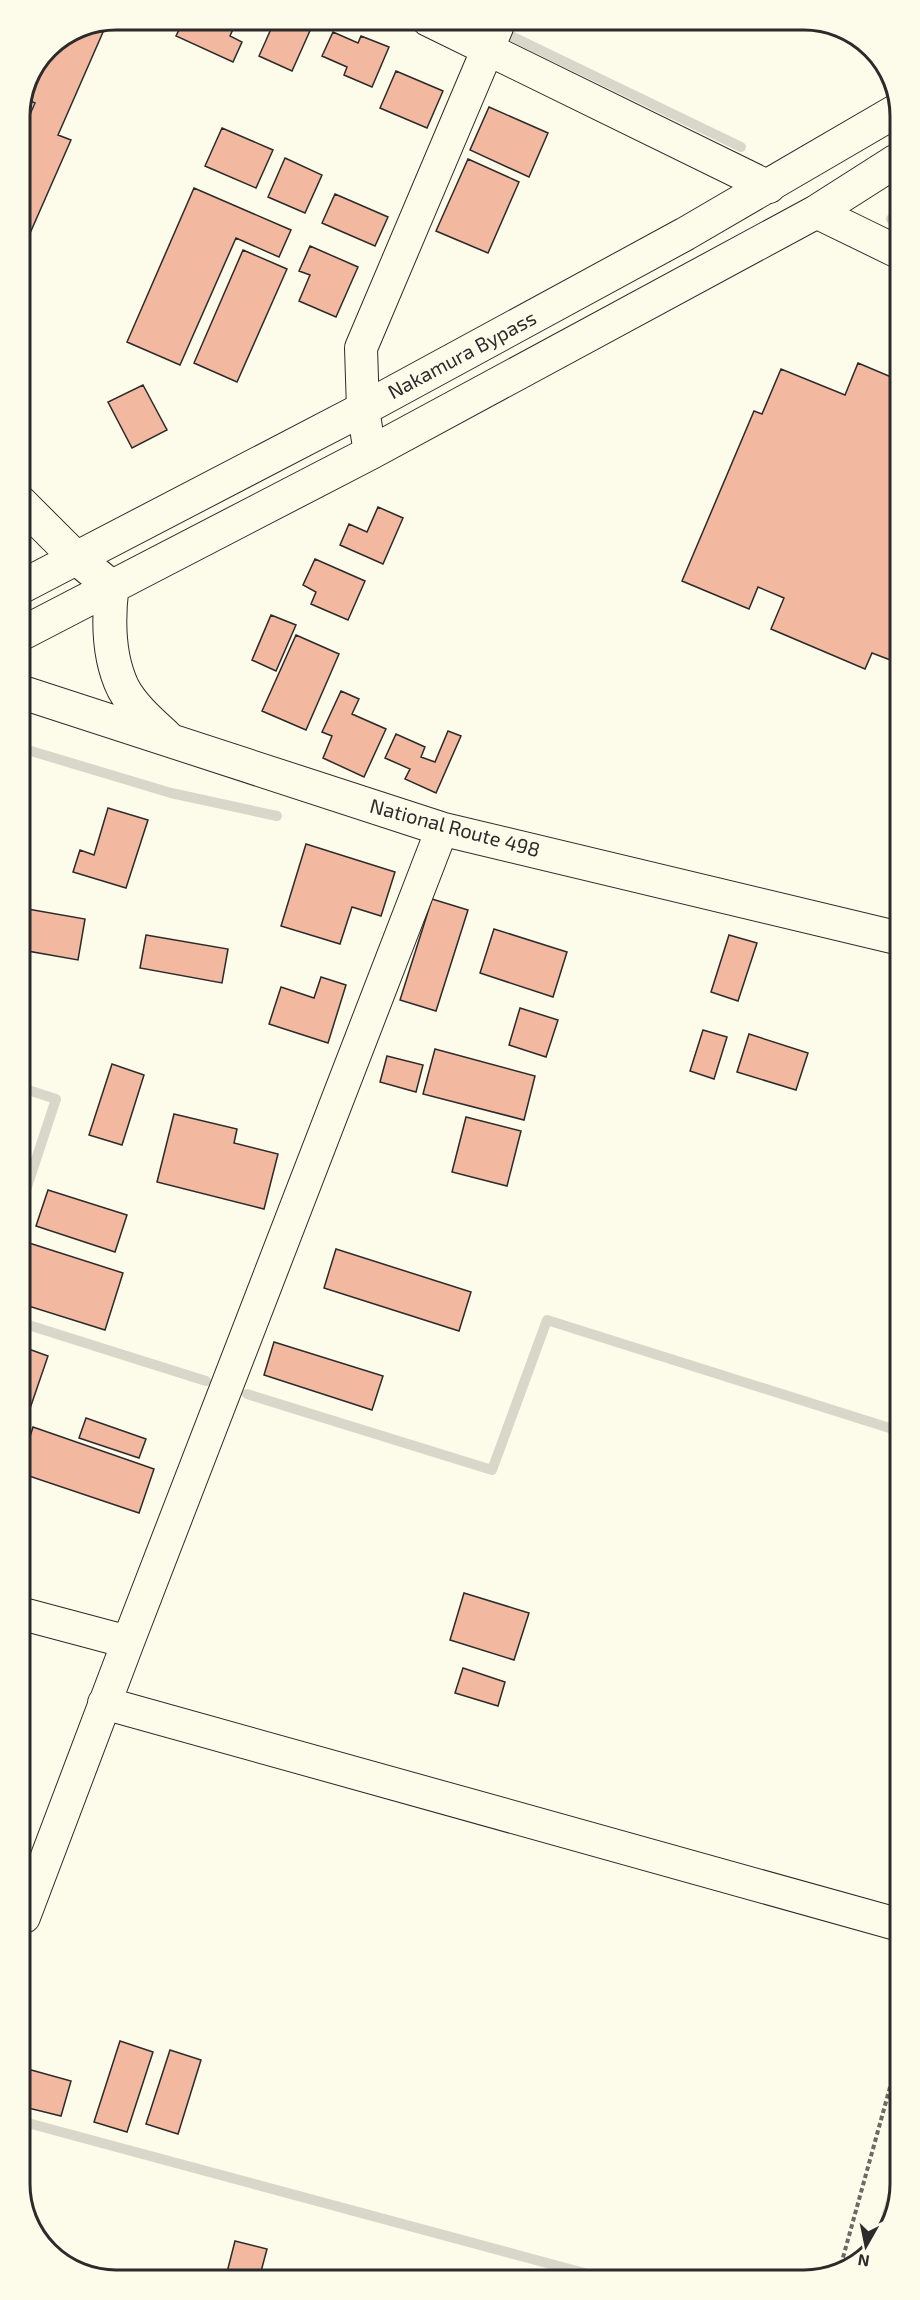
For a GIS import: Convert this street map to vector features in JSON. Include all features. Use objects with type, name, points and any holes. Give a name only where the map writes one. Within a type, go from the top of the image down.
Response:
[{"type":"main road","name":"Nakamura Bypass","points":[[30,582],[363,408],[769,187],[890,115]]},
{"type":"main road","points":[[30,629],[370,453],[816,212],[890,165]]},
{"type":"main road","points":[[30,511],[76,558],[112,587]]},
{"type":"main road","points":[[112,587],[108,617],[112,652],[123,689],[169,740]]},
{"type":"main road","name":"National Route 498","points":[[30,695],[442,829],[890,936]]},
{"type":"street","points":[[475,30],[494,34],[769,187]]},
{"type":"street","points":[[370,453],[363,408],[361,348],[494,34]]},
{"type":"street","points":[[816,212],[890,248]]},
{"type":"street","points":[[30,1901],[442,829]]},
{"type":"street","points":[[30,1616],[128,1642]]},
{"type":"street","points":[[105,1703],[890,1922]]},
{"type":"path","points":[[842,2261],[890,2087]]},
{"type":"building","points":[[179,30],[233,30],[230,36],[242,42],[233,62],[176,36]]},
{"type":"building","points":[[271,30],[310,30],[292,71],[259,56]]},
{"type":"building","points":[[103,31],[58,135],[71,140],[30,233],[30,114],[35,103],[32,102],[39,78],[59,51],[88,35]]},
{"type":"building","points":[[333,32],[358,43],[361,36],[389,47],[372,87],[344,75],[347,67],[322,56]]},
{"type":"building","points":[[396,71],[443,91],[427,128],[380,108]]},
{"type":"building","points":[[489,107],[548,133],[529,177],[470,150]]},
{"type":"building","points":[[222,128],[273,150],[256,188],[205,166]]},
{"type":"building","points":[[285,158],[322,175],[305,213],[268,197]]},
{"type":"building","points":[[468,159],[519,182],[488,253],[436,231]]},
{"type":"building","points":[[194,188],[291,230],[279,257],[236,238],[180,365],[127,342]]},
{"type":"building","points":[[335,194],[388,217],[375,246],[322,223]]},
{"type":"building","points":[[310,246],[358,267],[336,317],[299,301],[310,275],[299,271]]},
{"type":"building","points":[[243,250],[287,269],[237,382],[194,363]]},
{"type":"building","points":[[858,363],[890,376],[890,660],[872,653],[865,669],[771,629],[784,598],[758,587],[749,609],[682,581],[754,411],[762,414],[781,369],[845,395]]},
{"type":"building","points":[[143,385],[167,430],[132,448],[108,402]]},
{"type":"building","points":[[378,507],[403,518],[383,564],[340,545],[349,524],[367,532]]},
{"type":"building","points":[[315,559],[365,581],[348,620],[311,604],[316,592],[303,585]]},
{"type":"building","points":[[271,615],[296,625],[276,671],[252,660]]},
{"type":"building","points":[[296,635],[339,654],[306,730],[262,711]]},
{"type":"building","points":[[341,691],[359,699],[352,714],[386,729],[364,777],[323,758],[332,736],[322,732]]},
{"type":"building","points":[[448,731],[461,736],[436,793],[405,779],[410,769],[385,758],[396,734],[425,747],[421,757],[435,762]]},
{"type":"building","points":[[108,808],[148,820],[126,888],[73,872],[80,850],[94,855]]},
{"type":"building","points":[[306,844],[395,872],[381,916],[352,907],[340,944],[281,926]]},
{"type":"building","points":[[432,899],[468,910],[436,1011],[400,1000]]},
{"type":"building","points":[[30,909],[85,919],[78,960],[30,951]]},
{"type":"building","points":[[494,929],[567,952],[553,997],[480,973]]},
{"type":"building","points":[[146,935],[228,949],[222,983],[140,968]]},
{"type":"building","points":[[729,935],[757,943],[738,1001],[711,992]]},
{"type":"building","points":[[321,977],[346,985],[328,1043],[269,1024],[281,987],[314,998]]},
{"type":"building","points":[[520,1008],[558,1020],[546,1057],[509,1045]]},
{"type":"building","points":[[703,1030],[727,1037],[714,1079],[690,1071]]},
{"type":"building","points":[[749,1034],[808,1053],[796,1090],[737,1072]]},
{"type":"building","points":[[435,1049],[535,1076],[524,1120],[423,1094]]},
{"type":"building","points":[[387,1056],[423,1065],[416,1092],[380,1082]]},
{"type":"building","points":[[112,1064],[144,1075],[122,1145],[89,1135]]},
{"type":"building","points":[[174,1114],[237,1129],[234,1143],[278,1154],[264,1209],[157,1182]]},
{"type":"building","points":[[466,1117],[521,1131],[507,1186],[452,1172]]},
{"type":"building","points":[[48,1190],[127,1215],[115,1252],[36,1226]]},
{"type":"building","points":[[30,1243],[123,1273],[105,1330],[30,1307]]},
{"type":"building","points":[[336,1249],[471,1292],[459,1331],[324,1288]]},
{"type":"building","points":[[274,1342],[383,1376],[372,1410],[264,1375]]},
{"type":"building","points":[[30,1350],[48,1356],[30,1409]]},
{"type":"building","points":[[86,1418],[146,1439],[139,1458],[79,1438]]},
{"type":"building","points":[[33,1427],[154,1469],[139,1513],[30,1476],[30,1437]]},
{"type":"building","points":[[464,1593],[529,1613],[514,1660],[450,1640]]},
{"type":"building","points":[[463,1668],[505,1682],[498,1706],[455,1693]]},
{"type":"building","points":[[120,2041],[153,2052],[127,2132],[94,2122]]},
{"type":"building","points":[[170,2050],[201,2060],[178,2134],[146,2124]]},
{"type":"building","points":[[30,2070],[71,2081],[61,2116],[30,2108]]},
{"type":"building","points":[[235,2241],[267,2249],[261,2270],[228,2270]]},
{"type":"waterway","points":[[499,30],[741,147]]},
{"type":"waterway","points":[[30,751],[171,793],[277,816]]},
{"type":"waterway","points":[[30,1091],[56,1099],[30,1178]]},
{"type":"waterway","points":[[247,1394],[492,1470],[547,1320],[890,1428]]},
{"type":"waterway","points":[[30,1326],[206,1381]]},
{"type":"waterway","points":[[30,2124],[573,2270]]}]
